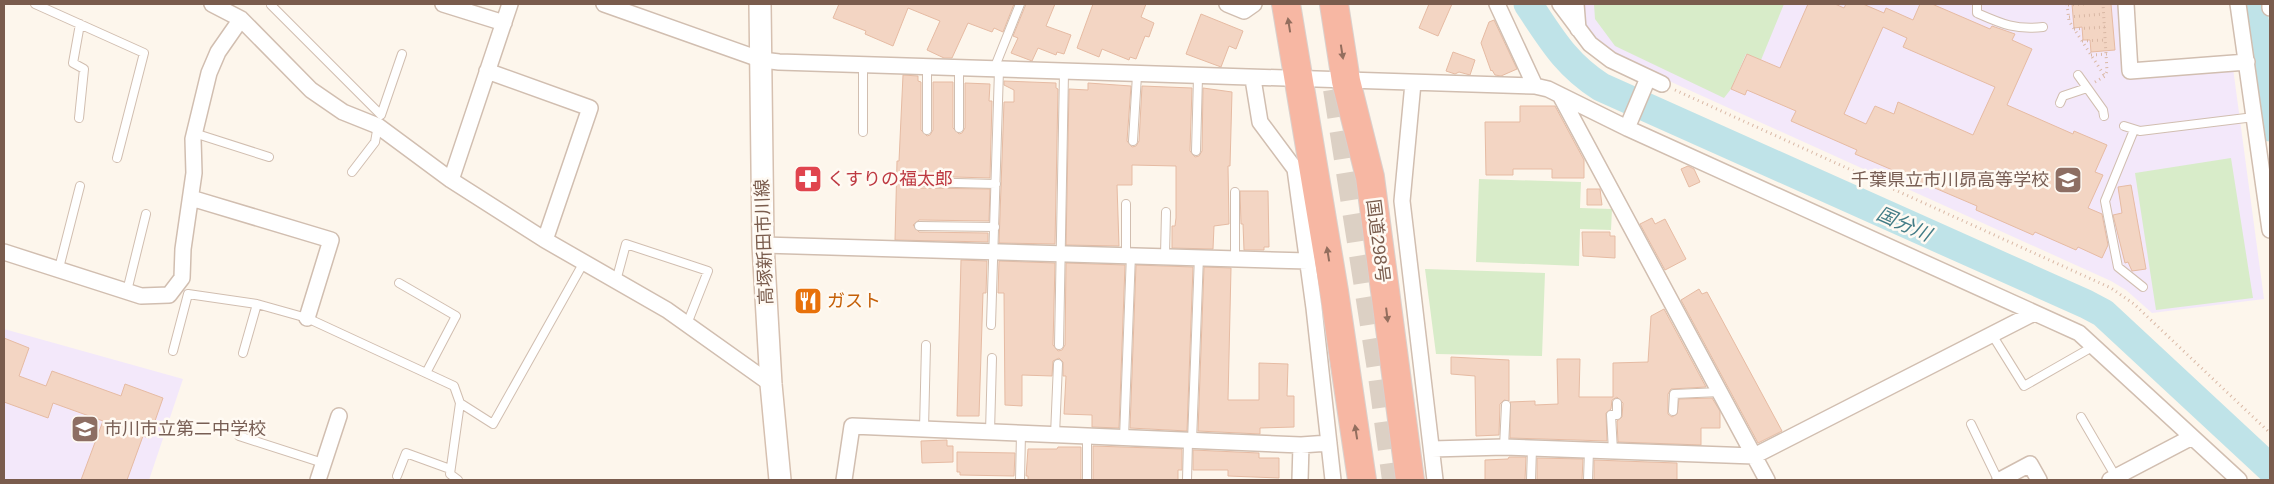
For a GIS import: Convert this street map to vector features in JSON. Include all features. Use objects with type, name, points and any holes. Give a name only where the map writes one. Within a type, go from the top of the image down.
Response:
[{"type":"highway","points":[[1286,4],[1298,80],[1324,299],[1362,480]]},
{"type":"highway","name":"国道298号","points":[[1334,4],[1346,81],[1370,177],[1410,480]]},
{"type":"main road","name":"高塚新田市川線","points":[[760,4],[763,245],[771,384],[780,480]]},
{"type":"street","points":[[212,4],[241,20],[311,90],[343,112],[379,120],[451,180],[545,240],[668,310],[771,384]]},
{"type":"street","points":[[443,4],[504,23]]},
{"type":"street","points":[[451,180],[510,4]]},
{"type":"street","points":[[1227,4],[1244,11],[1254,4]]},
{"type":"street","points":[[1498,4],[1535,86]]},
{"type":"street","points":[[1560,4],[1590,44],[1611,60],[1646,81],[1662,84]]},
{"type":"street","points":[[1576,4],[1578,30]]},
{"type":"street","points":[[2126,4],[2130,70],[2247,62]]},
{"type":"street","points":[[2238,4],[2270,230]]},
{"type":"street","points":[[611,5],[762,60],[1253,79],[1535,86],[1628,125],[2079,333],[2239,480]]},
{"type":"street","points":[[4,252],[59,268],[141,296],[169,295],[182,278],[183,249],[194,172],[194,133],[209,74],[218,52],[241,20]]},
{"type":"street","points":[[487,71],[590,108],[545,240]]},
{"type":"street","points":[[1253,79],[1260,122],[1295,169],[1308,261],[1324,299],[1329,443],[1333,480]]},
{"type":"street","points":[[1628,125],[1646,81]]},
{"type":"street","points":[[1413,83],[1402,201],[1435,480]]},
{"type":"street","points":[[1560,95],[1767,480]]},
{"type":"street","points":[[191,198],[331,240],[307,318]]},
{"type":"street","points":[[1376,228],[1410,268]]},
{"type":"street","points":[[763,245],[1235,257],[1308,261]]},
{"type":"street","points":[[1432,449],[1532,448],[1754,456],[2034,312]]},
{"type":"street","points":[[318,480],[339,416]]},
{"type":"street","points":[[844,480],[852,426],[1301,445],[1329,443]]},
{"type":"street","points":[[2113,479],[2192,437]]},
{"type":"street","points":[[1300,480],[1301,445]]},
{"type":"street","points":[[1999,480],[2030,464],[2039,480]]},
{"type":"lane","points":[[35,4],[144,52],[117,158]]},
{"type":"lane","points":[[991,324],[996,228],[996,70],[1020,4]]},
{"type":"lane","points":[[1978,4],[1977,13],[2007,26],[2024,29],[2043,27]]},
{"type":"lane","points":[[271,5],[379,120]]},
{"type":"lane","points":[[79,118],[84,69],[73,63],[80,24]]},
{"type":"lane","points":[[352,172],[375,142],[379,120],[402,54]]},
{"type":"lane","points":[[863,65],[863,132]]},
{"type":"lane","points":[[927,67],[927,130]]},
{"type":"lane","points":[[958,128],[959,68]]},
{"type":"lane","points":[[1058,345],[1062,252],[1064,72]]},
{"type":"lane","points":[[1134,141],[1137,74]]},
{"type":"lane","points":[[2078,75],[2103,110],[2104,116]]},
{"type":"lane","points":[[1196,151],[1198,77]]},
{"type":"lane","points":[[2060,103],[2064,96],[2087,88]]},
{"type":"lane","points":[[2124,126],[2134,130],[2150,130],[2254,117]]},
{"type":"lane","points":[[2134,130],[2105,201],[2118,268],[2144,287]]},
{"type":"lane","points":[[194,133],[269,157]]},
{"type":"lane","points":[[918,182],[996,184]]},
{"type":"lane","points":[[59,268],[80,186]]},
{"type":"lane","points":[[1235,192],[1235,257]]},
{"type":"lane","points":[[1124,438],[1128,254],[1126,204]]},
{"type":"lane","points":[[1165,255],[1166,212]]},
{"type":"lane","points":[[127,291],[146,214]]},
{"type":"lane","points":[[920,226],[996,228]]},
{"type":"lane","points":[[616,281],[626,244],[708,271],[687,324]]},
{"type":"lane","points":[[1186,480],[1190,441],[1199,256]]},
{"type":"lane","points":[[460,404],[493,424],[584,262]]},
{"type":"lane","points":[[399,283],[456,316],[426,373]]},
{"type":"lane","points":[[173,351],[188,294],[257,304],[307,318],[454,386],[460,404],[450,474],[458,480]]},
{"type":"lane","points":[[243,353],[257,304]]},
{"type":"lane","points":[[1991,333],[2024,386],[2094,346]]},
{"type":"lane","points":[[924,429],[926,344]]},
{"type":"lane","points":[[990,432],[992,358]]},
{"type":"lane","points":[[1055,435],[1058,364]]},
{"type":"lane","points":[[1673,411],[1674,394],[1720,392]]},
{"type":"lane","points":[[1613,451],[1610,415],[1617,415],[1617,403]]},
{"type":"lane","points":[[1504,448],[1506,404]]},
{"type":"lane","points":[[2081,417],[2113,479]]},
{"type":"lane","points":[[1971,424],[1999,480]]},
{"type":"lane","points":[[1020,480],[1021,433]]},
{"type":"lane","points":[[239,436],[323,463]]},
{"type":"lane","points":[[1086,436],[1087,480]]},
{"type":"lane","points":[[1531,480],[1532,448]]},
{"type":"lane","points":[[1588,480],[1589,450]]},
{"type":"lane","points":[[397,476],[406,454],[450,469]]},
{"type":"path","points":[[2084,4],[2068,4],[2069,17],[2074,29],[2104,76],[2107,71],[2108,54],[2103,4]]},
{"type":"path","points":[[2069,17],[2104,14]]},
{"type":"path","points":[[2074,29],[2106,27]]},
{"type":"path","points":[[2082,42],[2106,40]]},
{"type":"path","points":[[2091,55],[2108,54]]},
{"type":"path","points":[[1662,84],[2111,288],[2134,304],[2270,433]]},
{"type":"shaded area","name":"千葉県立市川昴高等学校","points":[[1582,4],[2120,4],[2125,79],[2233,68],[2264,299],[2152,313],[2126,290],[2111,281],[1614,56],[1584,31]]},
{"type":"shaded area","name":"市川市立第二中学校","points":[[4,329],[183,379],[149,480],[4,480]]},
{"type":"green space","points":[[1594,4],[1784,4],[1761,60],[1746,54],[1731,89],[1724,98],[1615,46],[1595,19]]},
{"type":"green space","points":[[2231,158],[2253,298],[2156,310],[2135,173]]},
{"type":"green space","points":[[1479,179],[1581,182],[1580,208],[1612,209],[1611,230],[1580,229],[1579,266],[1476,262]]},
{"type":"green space","points":[[1425,269],[1545,273],[1542,356],[1436,354]]},
{"type":"building","points":[[839,4],[1014,4],[1003,32],[994,28],[992,32],[968,23],[952,58],[944,58],[927,50],[940,21],[908,8],[893,46],[865,34],[866,31],[833,18]]},
{"type":"building","points":[[1026,4],[1055,4],[1046,26],[1071,35],[1064,54],[1057,52],[1056,55],[1038,48],[1032,61],[1011,53],[1018,38],[1013,36]]},
{"type":"building","points":[[1093,4],[1146,4],[1141,17],[1154,23],[1149,37],[1145,36],[1136,59],[1130,57],[1129,60],[1102,49],[1099,57],[1077,48]]},
{"type":"building","points":[[1429,4],[1452,4],[1438,36],[1419,28]]},
{"type":"building","points":[[1808,4],[1835,4],[1844,8],[1846,4],[1863,4],[1884,13],[1886,8],[1913,20],[1920,4],[1932,4],[1990,29],[1992,26],[2015,34],[2012,40],[2032,49],[2007,105],[2073,134],[2074,131],[2107,145],[2095,172],[2103,175],[2088,208],[2102,214],[2108,245],[2102,258],[2078,247],[2076,250],[2035,232],[2033,235],[1976,210],[1977,206],[1855,154],[1857,150],[1791,121],[1796,111],[1747,90],[1745,95],[1731,89],[1747,54],[1780,68]],"holes":[[[1883,27],[1907,38],[1903,47],[1995,87],[1973,135],[1898,102],[1894,114],[1875,106],[1866,124],[1844,114]]]},
{"type":"building","points":[[2072,4],[2111,4],[2115,50],[2091,52],[2090,40],[2083,40],[2082,27],[2074,28]]},
{"type":"building","points":[[1201,14],[1243,31],[1236,49],[1229,46],[1221,67],[1186,54]]},
{"type":"building","points":[[1494,20],[1517,69],[1501,76],[1495,75],[1491,71],[1481,43],[1489,22]]},
{"type":"building","points":[[1453,52],[1475,60],[1470,75],[1446,71]]},
{"type":"building","points":[[903,75],[918,76],[918,81],[921,82],[921,130],[927,136],[933,130],[933,82],[953,82],[953,128],[959,134],[965,128],[965,83],[990,84],[989,101],[992,101],[990,178],[918,176],[912,182],[918,188],[990,189],[989,221],[919,220],[913,225],[919,232],[988,233],[988,242],[895,240],[897,161],[899,161]]},
{"type":"building","points":[[1004,81],[1056,83],[1056,88],[1058,89],[1055,244],[999,243],[1004,102],[1014,102],[1014,90],[1004,85]]},
{"type":"building","points":[[1088,83],[1131,86],[1127,141],[1132,147],[1136,146],[1139,141],[1142,86],[1192,88],[1190,151],[1195,157],[1199,156],[1202,151],[1203,88],[1232,92],[1230,166],[1228,166],[1229,224],[1214,226],[1213,249],[1172,248],[1172,226],[1175,226],[1176,218],[1176,166],[1132,165],[1132,185],[1117,185],[1119,246],[1066,245],[1069,89],[1088,90]]},
{"type":"building","points":[[1520,106],[1555,106],[1584,160],[1584,178],[1552,178],[1552,169],[1513,169],[1513,175],[1486,175],[1485,122],[1520,122]]},
{"type":"building","points":[[1688,166],[1694,169],[1700,182],[1689,187],[1681,169]]},
{"type":"building","points":[[2131,185],[2146,269],[2132,271],[2128,262],[2125,263],[2113,215],[2122,213],[2118,187]]},
{"type":"building","points":[[1587,189],[1600,189],[1602,205],[1587,205]]},
{"type":"building","points":[[1240,191],[1268,191],[1269,247],[1264,247],[1264,250],[1244,250]]},
{"type":"building","points":[[1652,218],[1655,224],[1665,219],[1686,259],[1665,270],[1640,224]]},
{"type":"building","points":[[1582,232],[1610,232],[1610,236],[1615,236],[1615,258],[1583,256]]},
{"type":"building","points":[[961,260],[987,261],[986,293],[983,293],[979,416],[957,416]]},
{"type":"building","points":[[999,261],[1055,263],[1053,345],[1058,351],[1062,350],[1065,345],[1066,263],[1125,265],[1119,428],[1092,427],[1092,415],[1064,414],[1066,376],[1063,376],[1063,362],[1059,358],[1053,361],[1052,376],[1022,375],[1022,406],[1005,405],[1004,293],[998,293]]},
{"type":"building","points":[[1136,265],[1193,267],[1187,431],[1130,428]]},
{"type":"building","points":[[1204,267],[1231,268],[1228,400],[1259,400],[1259,363],[1288,364],[1287,396],[1294,396],[1294,427],[1260,428],[1260,434],[1198,431]]},
{"type":"building","points":[[1699,289],[1702,294],[1707,292],[1782,431],[1758,443],[1681,300]]},
{"type":"building","points":[[1664,309],[1706,387],[1671,389],[1668,394],[1668,414],[1672,417],[1677,414],[1679,399],[1712,398],[1720,411],[1720,428],[1701,428],[1701,445],[1618,442],[1617,421],[1622,417],[1623,403],[1617,397],[1612,400],[1611,409],[1606,413],[1607,441],[1510,438],[1510,402],[1535,401],[1535,405],[1558,404],[1557,359],[1580,359],[1579,397],[1613,397],[1613,363],[1648,362],[1651,316]]},
{"type":"building","points":[[4,338],[29,348],[19,376],[46,386],[52,371],[121,396],[125,384],[163,398],[149,438],[143,436],[127,480],[81,480],[103,421],[53,403],[48,418],[4,402]]},
{"type":"building","points":[[1451,357],[1509,360],[1509,401],[1504,400],[1500,404],[1499,435],[1476,436],[1475,376],[1451,374]]},
{"type":"building","points":[[947,440],[947,446],[953,446],[953,462],[922,463],[921,441]]},
{"type":"building","points":[[1093,446],[1182,449],[1182,470],[1178,470],[1178,480],[1093,480]]},
{"type":"building","points":[[1058,447],[1081,447],[1081,480],[1028,480],[1028,476],[1026,476],[1028,449],[1057,449]]},
{"type":"building","points":[[1193,450],[1259,453],[1259,458],[1279,458],[1279,478],[1228,476],[1228,470],[1193,470]]},
{"type":"building","points":[[957,452],[1015,453],[1014,476],[960,475],[960,472],[957,472]]},
{"type":"building","points":[[1509,457],[1526,457],[1525,480],[1485,480],[1485,460],[1508,459]]},
{"type":"building","points":[[1537,458],[1583,459],[1582,480],[1537,480]]},
{"type":"building","points":[[1594,460],[1677,463],[1677,480],[1594,480]]},
{"type":"waterway","name":"国分川","points":[[1528,4],[1568,60],[1601,87],[2103,313],[2270,468]]},
{"type":"waterway","points":[[2252,4],[2270,127]]},
{"type":"tunnel","points":[[1337,89],[1382,376],[1396,480]]},
{"type":"place","name":"くすりの福太郎","points":[[808,179]]},
{"type":"place","name":"千葉県立市川昴高等学校","points":[[2068,180]]},
{"type":"place","name":"ガスト","points":[[808,301]]},
{"type":"place","name":"市川市立第二中学校","points":[[85,429]]}]
